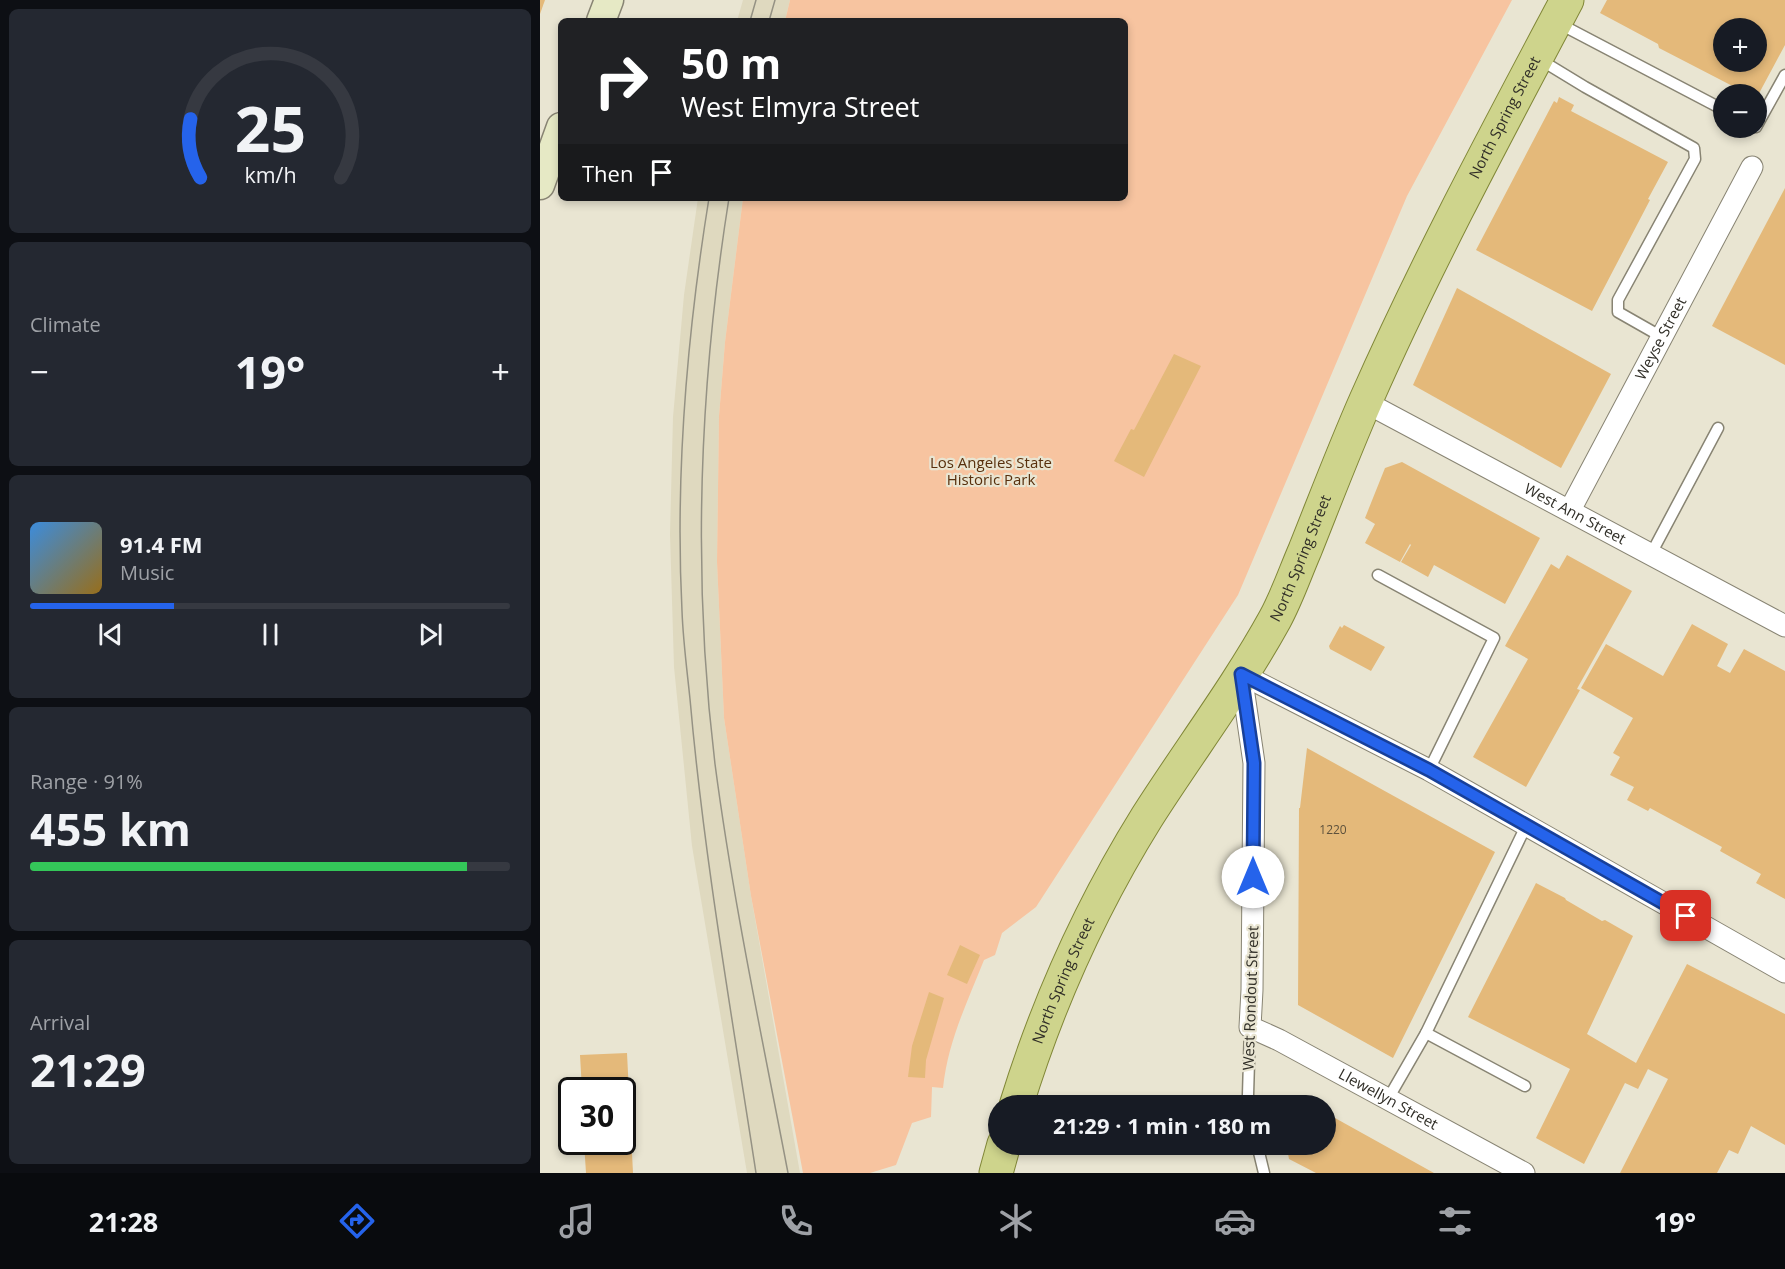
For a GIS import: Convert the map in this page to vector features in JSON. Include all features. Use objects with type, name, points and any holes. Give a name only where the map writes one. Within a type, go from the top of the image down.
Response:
[{"type":"main road","points":[[602,18],[609,0]]},
{"type":"main road","name":"North Spring Street","points":[[1020,1095],[1047,1017],[1073,954],[1109,883],[1147,818],[1276,617],[1365,402],[1467,188],[1561,11]]},
{"type":"main road","points":[[540,184],[558,135]]},
{"type":"main road","points":[[996,1173],[1001,1155]]},
{"type":"street","name":"Weyse Street","points":[[1570,510],[1752,167]]},
{"type":"street","name":"West Ann Street","points":[[1365,402],[1785,626]]},
{"type":"street","points":[[1241,674],[1429,770],[1785,972]]},
{"type":"street","name":"West Rondout Street","points":[[1241,674],[1254,763],[1250,1026]]},
{"type":"street","name":"Llewellyn Street","points":[[1250,1026],[1524,1173]]},
{"type":"lane","points":[[1561,11],[1713,103]]},
{"type":"lane","points":[[1536,57],[1694,148],[1695,159],[1618,300],[1618,312],[1662,337]]},
{"type":"lane","points":[[1767,107],[1785,75]]},
{"type":"lane","points":[[1652,554],[1718,428]]},
{"type":"lane","points":[[1378,574],[1494,638],[1429,770]]},
{"type":"lane","points":[[1388,1099],[1426,1033],[1526,826]]},
{"type":"lane","name":"West Rondout Street","points":[[1248,1095],[1250,1026]]},
{"type":"lane","points":[[1426,1033],[1525,1086]]},
{"type":"lane","points":[[1260,1155],[1264,1173]]},
{"type":"shaded area","points":[[743,0],[790,0],[786,18],[738,18]]},
{"type":"shaded area","points":[[698,201],[743,201],[725,342],[719,416],[717,562],[724,718],[751,896],[800,1173],[747,1173],[692,846],[674,667],[670,534],[673,417],[684,295]]},
{"type":"green space","name":"Los Angeles State Historic Park","points":[[790,0],[1512,0],[1407,196],[1238,595],[1036,907],[1002,933],[995,955],[984,960],[954,1038],[943,1088],[932,1087],[931,1117],[912,1123],[896,1165],[870,1173],[803,1173],[751,896],[724,718],[717,562],[719,416],[725,342],[743,201],[1128,201],[1128,18],[786,18]]},
{"type":"building","points":[[540,0],[545,0],[540,14]]},
{"type":"building","points":[[1607,0],[1785,0],[1785,45],[1764,84],[1729,84],[1659,48],[1658,44],[1600,13]]},
{"type":"building","points":[[1559,97],[1574,105],[1571,111],[1668,162],[1592,311],[1476,250],[1554,101],[1557,103]]},
{"type":"building","points":[[1785,188],[1785,365],[1712,326]]},
{"type":"building","points":[[1457,288],[1611,374],[1561,468],[1413,385]]},
{"type":"building","points":[[1174,354],[1201,366],[1144,477],[1114,461],[1131,429],[1134,430]]},
{"type":"building","points":[[1402,462],[1540,538],[1505,604],[1434,565],[1428,577],[1401,562],[1410,544],[1400,562],[1365,543],[1375,524],[1365,518],[1385,468]]},
{"type":"building","points":[[1567,555],[1632,591],[1578,687],[1577,689],[1580,690],[1526,787],[1473,757],[1528,659],[1505,646],[1551,564],[1559,569]]},
{"type":"building","points":[[1692,624],[1728,644],[1717,666],[1730,673],[1744,649],[1785,671],[1785,899],[1756,883],[1761,874],[1720,851],[1722,847],[1650,808],[1648,811],[1627,800],[1634,787],[1610,775],[1620,757],[1613,753],[1633,718],[1581,688],[1606,644],[1663,676]]},
{"type":"building","points":[[1344,625],[1385,647],[1371,671],[1330,649],[1329,646],[1340,626],[1342,628]]},
{"type":"building","points":[[1307,748],[1495,852],[1393,1058],[1298,1005],[1299,808]]},
{"type":"building","points":[[1536,883],[1633,936],[1587,1034],[1636,1063],[1687,964],[1785,1014],[1785,1145],[1751,1126],[1738,1154],[1729,1150],[1717,1173],[1620,1173],[1668,1079],[1648,1069],[1638,1089],[1625,1083],[1584,1164],[1536,1138],[1570,1069],[1468,1017]]},
{"type":"building","points":[[960,945],[980,955],[967,984],[947,975]]},
{"type":"building","points":[[929,992],[944,998],[926,1060],[925,1078],[908,1077],[912,1046]]},
{"type":"building","points":[[627,1053],[628,1077],[581,1077],[580,1055]]},
{"type":"building","points":[[1336,1119],[1434,1173],[1316,1173],[1289,1159],[1288,1155],[1336,1155]]},
{"type":"building","points":[[585,1155],[632,1155],[633,1173],[586,1173]]},
{"type":"tram line","points":[[751,18],[756,0]]},
{"type":"tram line","points":[[770,18],[775,0]]},
{"type":"tram line","points":[[709,201],[695,300],[685,404],[680,507],[683,622],[696,759],[711,877],[756,1173]]},
{"type":"tram line","points":[[729,201],[711,339],[705,410],[701,551],[703,622],[715,764],[730,867],[788,1173]]},
{"type":"route","points":[[1253,877],[1254,763],[1241,674],[1429,770],[1686,916]]}]
